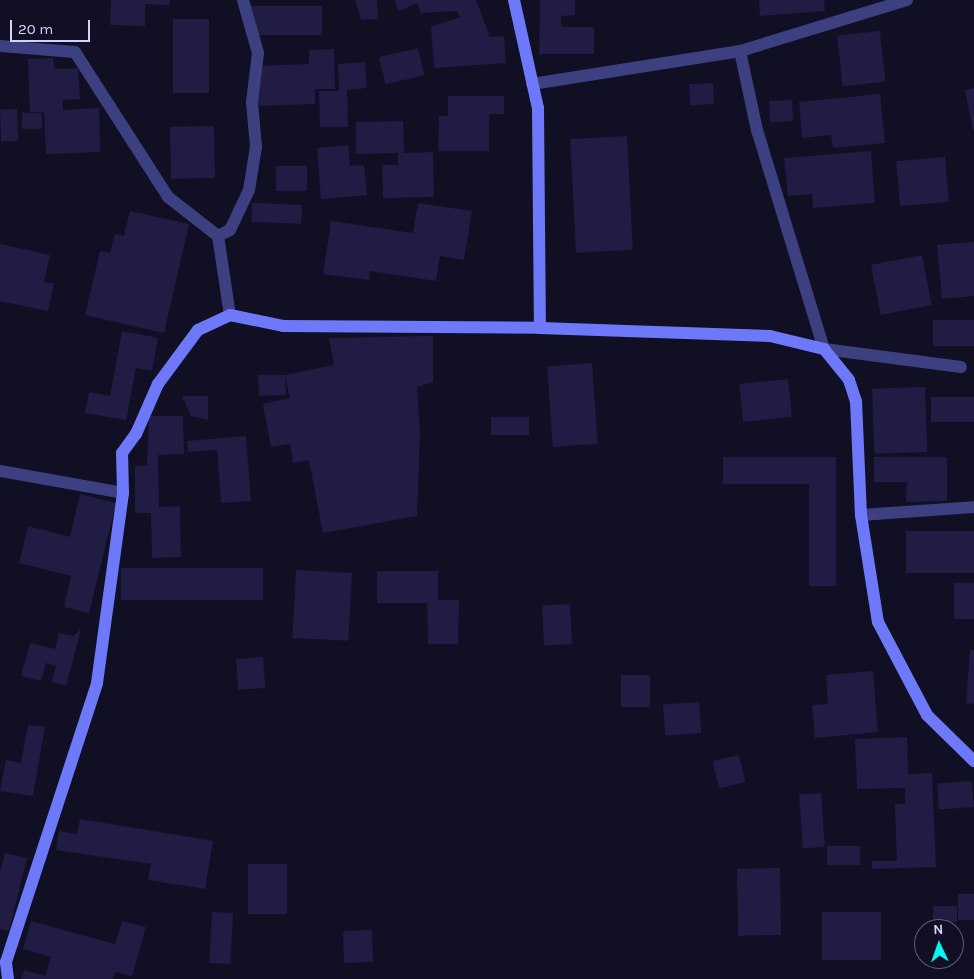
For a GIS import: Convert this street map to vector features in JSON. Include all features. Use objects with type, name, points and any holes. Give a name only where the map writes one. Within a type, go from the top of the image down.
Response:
[{"type":"street","points":[[218,236],[230,230],[249,190],[256,147],[252,102],[258,53],[243,0]]},
{"type":"street","points":[[514,0],[538,108],[540,328]]},
{"type":"street","points":[[532,84],[740,51],[907,0]]},
{"type":"street","points":[[0,46],[75,52],[168,197],[218,236],[230,315]]},
{"type":"street","points":[[740,51],[758,130],[824,349],[849,380],[856,401],[861,515],[878,622],[927,715],[974,761]]},
{"type":"street","points":[[8,979],[3,961],[97,683],[123,493],[122,453],[136,434],[158,384],[198,330],[230,315],[283,326],[540,328],[770,336],[824,349],[961,367]]},
{"type":"street","points":[[0,471],[123,493]]},
{"type":"street","points":[[861,515],[974,507]]},
{"type":"building","points":[[111,0],[170,0],[169,5],[145,4],[145,26],[110,25]]},
{"type":"building","points":[[355,0],[377,0],[378,19],[361,20]]},
{"type":"building","points":[[394,0],[476,0],[490,37],[504,36],[506,63],[434,68],[431,27],[460,17],[457,11],[421,13],[417,3],[399,11]]},
{"type":"building","points":[[540,0],[575,0],[575,15],[561,16],[562,27],[594,27],[594,54],[539,54]]},
{"type":"building","points":[[759,0],[824,0],[825,11],[760,16]]},
{"type":"building","points":[[248,6],[322,6],[322,35],[248,35]]},
{"type":"building","points":[[173,19],[209,19],[209,93],[173,93]]},
{"type":"building","points":[[880,31],[885,82],[843,86],[837,35]]},
{"type":"building","points":[[418,48],[424,75],[385,84],[379,57]]},
{"type":"building","points":[[334,49],[335,89],[315,89],[315,104],[256,106],[255,66],[309,64],[309,50]]},
{"type":"building","points":[[53,58],[54,69],[78,68],[80,99],[63,100],[63,110],[99,108],[100,152],[46,154],[44,112],[30,112],[28,59]]},
{"type":"building","points":[[365,62],[367,88],[347,90],[348,127],[320,127],[319,91],[339,91],[338,64]]},
{"type":"building","points":[[713,83],[714,104],[690,105],[689,84]]},
{"type":"building","points":[[974,88],[974,130],[973,130],[965,90]]},
{"type":"building","points":[[880,94],[885,143],[833,148],[831,135],[802,138],[799,102]]},
{"type":"building","points":[[448,96],[504,96],[504,114],[489,114],[489,151],[438,151],[439,116],[448,116]]},
{"type":"building","points":[[792,100],[793,121],[770,122],[769,101]]},
{"type":"building","points":[[17,109],[18,141],[1,142],[0,110]]},
{"type":"building","points":[[22,113],[42,113],[42,129],[22,129]]},
{"type":"building","points":[[403,121],[404,153],[433,152],[434,197],[383,198],[382,165],[398,165],[398,153],[356,154],[356,122]]},
{"type":"building","points":[[214,126],[215,178],[171,179],[170,127]]},
{"type":"building","points":[[627,136],[633,250],[576,253],[570,139]]},
{"type":"building","points":[[348,145],[350,166],[364,165],[367,195],[321,199],[317,148]]},
{"type":"building","points":[[871,151],[875,203],[813,208],[812,194],[788,196],[784,158]]},
{"type":"building","points":[[945,157],[949,202],[900,206],[896,161]]},
{"type":"building","points":[[276,166],[307,166],[307,191],[276,191]]},
{"type":"building","points":[[252,203],[302,205],[301,224],[251,222]]},
{"type":"building","points":[[418,203],[472,211],[464,260],[440,256],[436,281],[370,271],[369,280],[323,274],[331,221],[413,233]]},
{"type":"building","points":[[130,211],[189,224],[164,333],[85,315],[100,251],[110,253],[115,234],[124,236]]},
{"type":"building","points":[[974,242],[974,296],[942,299],[937,245]]},
{"type":"building","points":[[0,244],[50,255],[44,282],[54,283],[48,311],[0,301]]},
{"type":"building","points":[[922,255],[932,305],[881,315],[871,265]]},
{"type":"building","points":[[933,320],[974,320],[974,346],[933,346]]},
{"type":"building","points":[[122,331],[158,338],[152,371],[136,368],[126,420],[85,413],[89,392],[110,396]]},
{"type":"building","points":[[433,336],[433,382],[417,387],[420,434],[417,516],[323,533],[309,460],[293,463],[290,444],[271,447],[263,404],[290,398],[285,375],[334,365],[329,338]]},
{"type":"building","points":[[592,363],[598,444],[553,447],[547,366]]},
{"type":"building","points":[[258,375],[285,375],[286,395],[259,396]]},
{"type":"building","points":[[788,379],[792,417],[743,422],[739,384]]},
{"type":"building","points":[[925,387],[927,452],[874,454],[872,389]]},
{"type":"building","points":[[182,396],[208,396],[208,420],[191,416]]},
{"type":"building","points":[[931,397],[974,397],[974,422],[931,422]]},
{"type":"building","points":[[149,416],[183,416],[184,454],[158,455],[159,507],[180,506],[181,557],[152,558],[151,513],[135,513],[135,466],[147,465]]},
{"type":"building","points":[[491,417],[529,417],[529,435],[491,435]]},
{"type":"building","points":[[246,436],[251,501],[221,503],[217,450],[188,452],[187,441]]},
{"type":"building","points":[[723,457],[836,457],[836,586],[809,586],[809,484],[723,484]]},
{"type":"building","points":[[874,457],[947,457],[947,501],[906,502],[907,482],[874,482]]},
{"type":"building","points":[[80,494],[116,503],[89,613],[64,607],[71,576],[19,563],[28,526],[70,537]]},
{"type":"building","points":[[906,531],[974,531],[974,573],[906,573]]},
{"type":"building","points":[[121,568],[263,568],[263,600],[121,600]]},
{"type":"building","points":[[296,570],[352,573],[348,641],[292,638]]},
{"type":"building","points":[[377,571],[438,571],[438,600],[459,600],[458,644],[428,644],[427,603],[377,603]]},
{"type":"building","points":[[954,583],[974,583],[974,619],[954,619]]},
{"type":"building","points":[[570,604],[572,644],[544,645],[542,605]]},
{"type":"building","points":[[81,629],[66,686],[52,682],[56,666],[46,663],[41,681],[21,676],[30,643],[55,649],[59,633],[73,636]]},
{"type":"building","points":[[970,650],[974,650],[974,704],[966,703]]},
{"type":"building","points":[[263,657],[265,688],[238,690],[236,659]]},
{"type":"building","points":[[873,671],[878,732],[815,738],[812,705],[828,704],[826,675]]},
{"type":"building","points":[[621,675],[650,675],[650,707],[621,707]]},
{"type":"building","points":[[699,702],[701,733],[665,735],[663,705]]},
{"type":"building","points":[[28,725],[45,727],[33,796],[0,791],[6,760],[21,763]]},
{"type":"building","points":[[907,737],[908,774],[932,773],[936,867],[872,869],[872,861],[897,861],[895,804],[905,804],[905,788],[857,789],[855,739]]},
{"type":"building","points":[[739,755],[745,782],[719,788],[713,761]]},
{"type":"building","points":[[972,781],[974,807],[939,809],[937,783]]},
{"type":"building","points":[[821,793],[825,847],[803,848],[799,795]]},
{"type":"building","points":[[80,819],[213,841],[205,889],[148,880],[151,864],[56,850],[59,831],[77,834]]},
{"type":"building","points":[[827,846],[860,846],[860,865],[827,865]]},
{"type":"building","points":[[5,853],[27,858],[9,931],[0,929],[0,873]]},
{"type":"building","points":[[248,864],[287,864],[287,914],[248,914]]},
{"type":"building","points":[[780,868],[781,935],[738,936],[737,869]]},
{"type":"building","points":[[958,894],[974,894],[974,920],[958,919]]},
{"type":"building","points":[[933,906],[957,906],[957,919],[933,919]]},
{"type":"building","points":[[212,912],[233,913],[230,964],[209,963]]},
{"type":"building","points":[[822,912],[881,912],[881,960],[822,960]]},
{"type":"building","points":[[31,921],[115,944],[122,921],[146,927],[132,976],[115,972],[113,979],[21,979],[24,970],[45,976],[51,957],[23,949]]},
{"type":"building","points":[[372,930],[373,962],[344,963],[343,931]]}]
